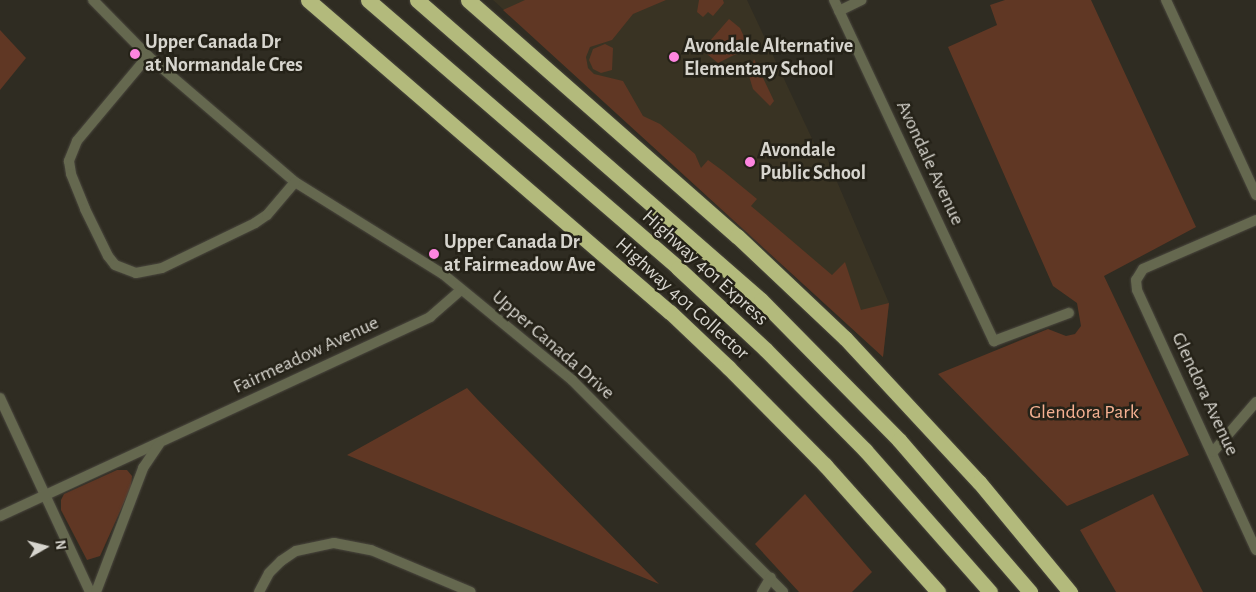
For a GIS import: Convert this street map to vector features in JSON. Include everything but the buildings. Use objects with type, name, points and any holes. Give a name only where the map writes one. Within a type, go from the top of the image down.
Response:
[{"type":"highway","name":"Highway 401 Collector","points":[[308,0],[670,312],[721,360],[825,465],[938,592]]},
{"type":"highway","name":"Highway 401 Express","points":[[368,0],[678,268],[766,350],[865,450],[990,592]]},
{"type":"highway","name":"Highway 401 Express","points":[[417,0],[703,247],[782,321],[912,454],[1030,592]]},
{"type":"highway","points":[[468,0],[730,230],[852,345],[973,474],[1070,592]]},
{"type":"street","name":"Upper Canada Drive","points":[[92,0],[148,56],[295,182],[443,274],[572,380],[783,592]]},
{"type":"street","name":"Avondale Avenue","points":[[834,0],[994,341],[1069,313]]},
{"type":"street","points":[[839,11],[862,0]]},
{"type":"street","points":[[1166,0],[1256,195]]},
{"type":"street","points":[[148,56],[77,142],[70,161],[71,174],[85,209],[108,256],[115,265],[136,272],[162,268],[255,223],[272,210],[295,182]]},
{"type":"street","name":"Glendora Avenue","points":[[1256,220],[1143,269],[1136,280],[1137,290],[1213,452],[1256,550]]},
{"type":"street","name":"Fairmeadow Avenue","points":[[0,516],[430,317],[461,290]]},
{"type":"street","points":[[0,398],[47,494],[90,592]]},
{"type":"street","points":[[1213,452],[1256,402]]},
{"type":"street","points":[[96,592],[143,468],[160,443]]},
{"type":"street","points":[[259,592],[269,573],[289,556],[316,546],[334,543],[371,550],[471,592]]},
{"type":"street","points":[[762,592],[770,577]]},
{"type":"shaded area","name":"Avondale Public School","points":[[493,0],[747,0],[815,145],[820,142],[889,303],[883,357]]},
{"type":"green space","points":[[525,0],[666,0],[633,14],[612,40],[590,47],[586,57],[588,68],[594,74],[623,81],[643,116],[660,124],[695,154],[701,168],[708,160],[757,199],[751,206],[832,275],[845,262],[861,310],[889,303],[883,357],[503,10]]},
{"type":"green space","points":[[699,0],[723,0],[724,3],[713,16],[708,12],[703,17],[697,12]]},
{"type":"green space","name":"Glendora Park","points":[[1005,0],[1091,0],[1196,227],[1104,276],[1189,455],[1067,506],[938,374],[1048,329],[1066,336],[1075,334],[1081,326],[1077,303],[1053,286],[948,47],[997,25],[990,5]]},
{"type":"green space","points":[[729,19],[740,28],[752,54],[738,53],[718,63],[702,50]]},
{"type":"green space","points":[[0,30],[26,58],[0,90]]},
{"type":"green space","points":[[605,44],[613,48],[612,70],[601,73],[593,69],[589,60],[593,49]]},
{"type":"green space","points":[[754,59],[774,101],[770,106],[753,89],[749,76]]},
{"type":"green space","points":[[467,388],[478,400],[659,584],[347,455]]},
{"type":"green space","points":[[117,470],[127,470],[132,476],[131,487],[100,556],[87,560],[61,510],[61,500],[64,494]]},
{"type":"green space","points":[[805,494],[872,572],[852,592],[799,592],[755,544]]},
{"type":"green space","points":[[1153,494],[1203,592],[1116,592],[1080,530]]},
{"type":"place","name":"Upper Canada Dr at Normandale Cres","points":[[135,54]]},
{"type":"place","name":"Avondale Alternative Elementary School","points":[[674,57]]},
{"type":"place","name":"Avondale Public School","points":[[750,162]]},
{"type":"place","name":"Upper Canada Dr at Fairmeadow Ave","points":[[434,254]]}]
